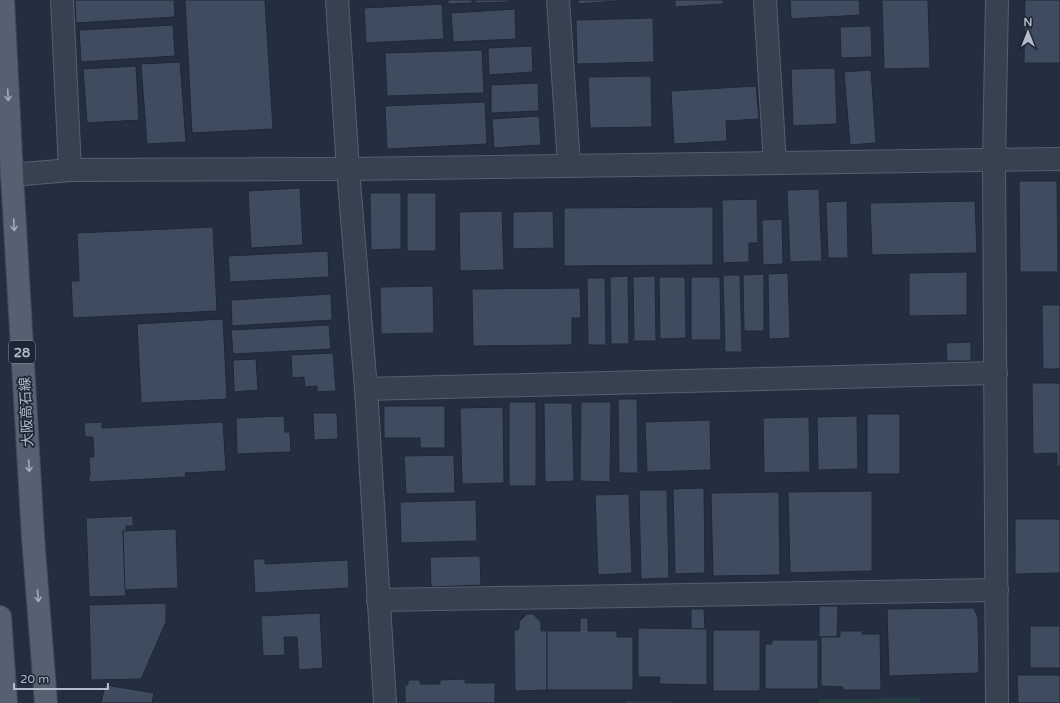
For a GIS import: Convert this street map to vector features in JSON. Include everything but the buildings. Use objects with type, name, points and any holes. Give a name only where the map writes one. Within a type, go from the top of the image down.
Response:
[{"type":"main road","name":"大阪高石線","points":[[3,0],[33,537],[46,703]]},
{"type":"main road","points":[[0,617],[6,703]]},
{"type":"street","points":[[62,0],[70,170]]},
{"type":"street","points":[[337,0],[348,169],[366,389],[385,703]]},
{"type":"street","points":[[558,0],[569,165]]},
{"type":"street","points":[[765,0],[775,163]]},
{"type":"street","points":[[996,0],[994,160],[997,703]]},
{"type":"street","points":[[12,175],[70,170],[348,169],[1060,159]]},
{"type":"street","points":[[366,389],[996,372]]},
{"type":"street","points":[[378,600],[997,590]]},
{"type":"green space","points":[[920,698],[920,703],[819,703],[819,699]]}]
